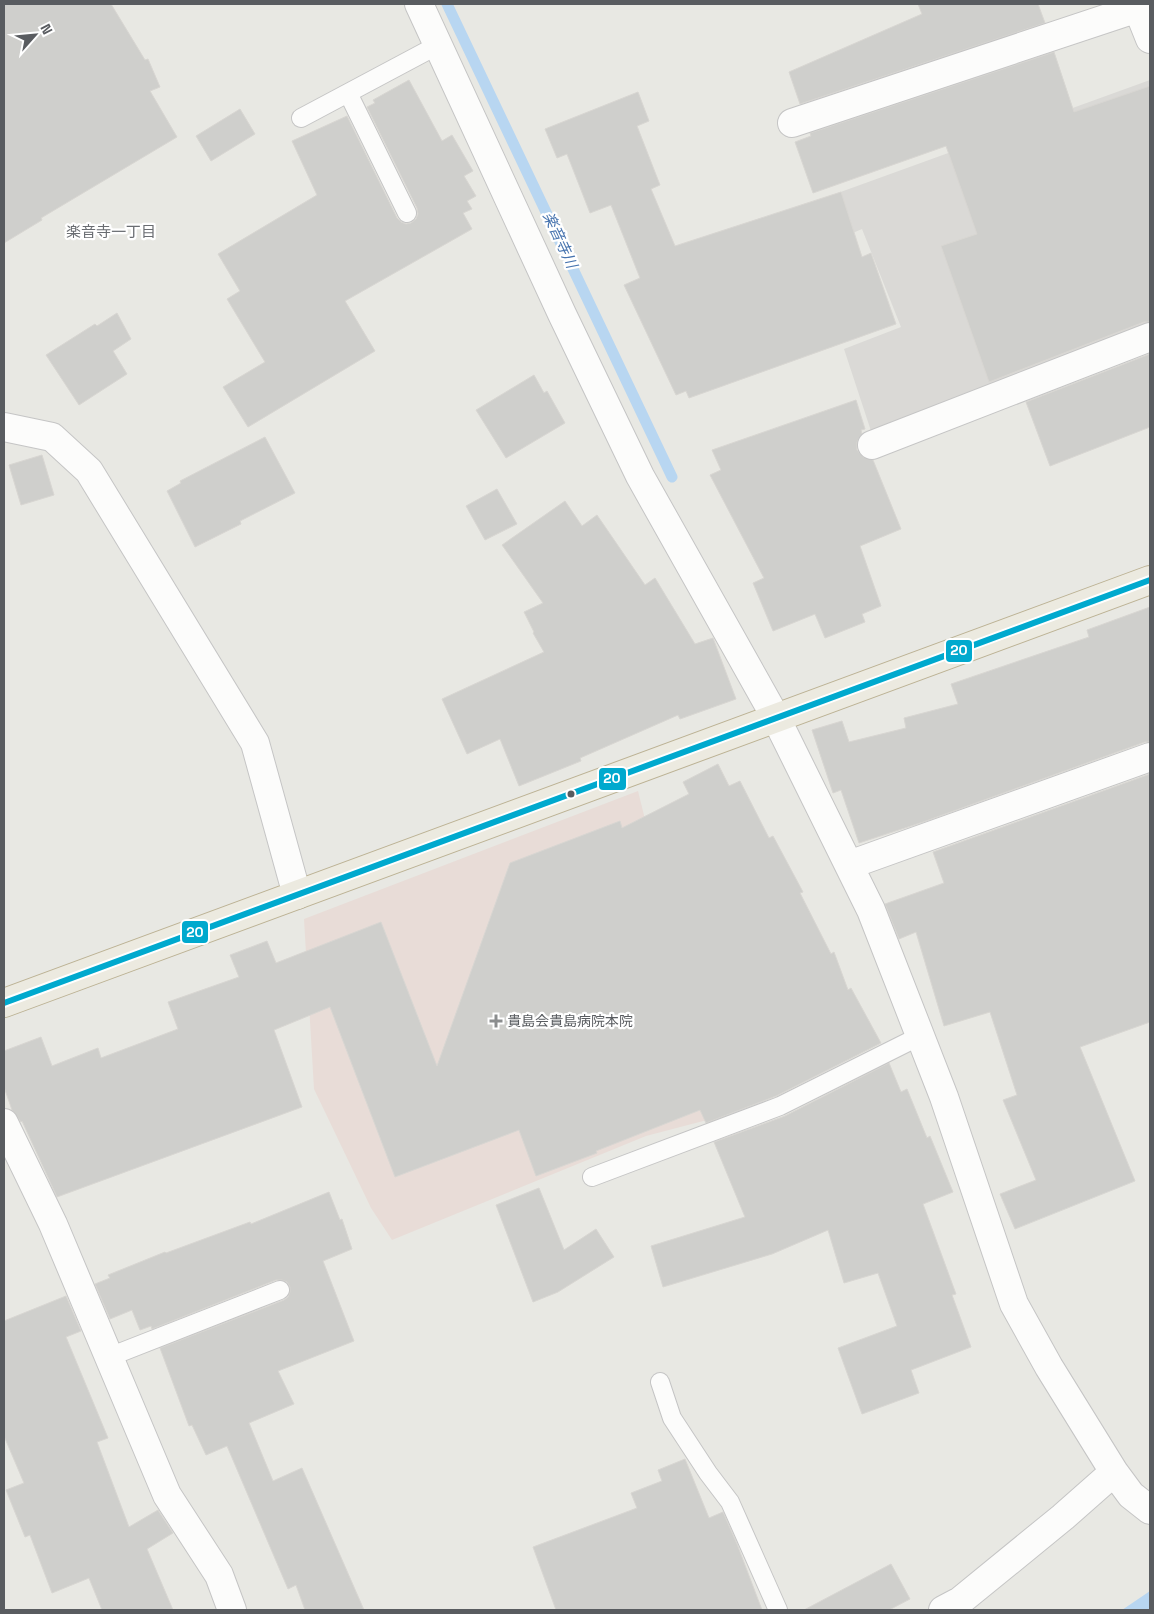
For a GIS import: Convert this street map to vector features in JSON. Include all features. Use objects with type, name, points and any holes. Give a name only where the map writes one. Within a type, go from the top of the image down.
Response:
[{"type":"highway","points":[[4,1003],[1150,580]]},
{"type":"street","points":[[419,4],[562,314],[640,476],[776,718],[871,910],[944,1097],[1014,1304],[1049,1367],[1114,1472],[1130,1495],[1150,1510]]},
{"type":"street","points":[[792,123],[1137,6],[1150,39]]},
{"type":"street","points":[[872,445],[1150,337]]},
{"type":"street","points":[[4,427],[52,438],[89,471],[255,743],[297,895]]},
{"type":"street","points":[[849,865],[1150,757]]},
{"type":"street","points":[[4,1123],[53,1224],[167,1495],[220,1575],[232,1610]]},
{"type":"street","points":[[943,1610],[960,1601],[1063,1517],[1114,1472]]},
{"type":"lane","points":[[301,118],[438,45]]},
{"type":"lane","points":[[348,93],[406,213]]},
{"type":"lane","points":[[592,1177],[780,1106],[920,1036]]},
{"type":"lane","points":[[109,1357],[280,1290]]},
{"type":"lane","points":[[660,1382],[672,1418],[708,1473],[730,1502],[778,1610]]},
{"type":"shaded area","points":[[1150,80],[1150,330],[871,431],[844,349],[901,327],[862,229],[827,244],[813,202]]},
{"type":"shaded area","points":[[638,791],[684,977],[707,1120],[646,1136],[392,1240],[371,1208],[314,1089],[304,919]]},
{"type":"water","points":[[1150,1591],[1150,1610],[1122,1610]]},
{"type":"building","points":[[4,4],[111,4],[145,60],[148,59],[160,87],[150,91],[177,137],[41,218],[42,220],[4,243]]},
{"type":"building","points":[[918,4],[1038,4],[1045,23],[800,104],[789,72],[922,14]]},
{"type":"building","points":[[1054,52],[1074,112],[1150,86],[1150,322],[1144,322],[989,382],[941,246],[977,234],[946,146],[813,193],[795,142],[811,136],[810,133]]},
{"type":"building","points":[[409,80],[442,141],[452,135],[473,171],[464,176],[476,196],[467,201],[472,209],[463,213],[472,229],[345,301],[375,351],[248,427],[223,387],[265,362],[227,299],[240,291],[218,254],[317,195],[292,141],[347,116],[397,218],[406,224],[416,219],[418,214],[417,208],[367,107],[375,103],[373,100]]},
{"type":"building","points":[[638,92],[649,121],[637,126],[660,185],[651,189],[675,246],[841,192],[862,257],[871,253],[896,324],[689,398],[686,391],[676,395],[624,285],[640,278],[611,205],[590,213],[567,154],[557,158],[545,129]]},
{"type":"building","points":[[240,109],[255,134],[211,161],[196,136]]},
{"type":"building","points":[[117,313],[131,339],[113,351],[127,374],[79,405],[46,355],[95,324],[97,326]]},
{"type":"building","points":[[1150,354],[1150,427],[1050,466],[1026,402]]},
{"type":"building","points":[[534,375],[544,393],[547,391],[565,423],[506,458],[476,410]]},
{"type":"building","points":[[856,400],[865,429],[861,430],[862,434],[857,442],[857,450],[863,457],[873,460],[901,529],[860,546],[881,606],[862,614],[865,622],[825,638],[815,614],[773,631],[753,583],[764,578],[710,475],[721,470],[712,450]]},
{"type":"building","points":[[265,437],[295,493],[240,521],[241,524],[195,547],[167,491],[181,483],[180,481]]},
{"type":"building","points":[[42,455],[54,495],[21,505],[9,465]]},
{"type":"building","points":[[497,489],[517,524],[485,540],[466,506]]},
{"type":"building","points":[[565,501],[582,526],[597,515],[645,585],[655,578],[695,644],[713,638],[736,699],[680,719],[678,715],[580,758],[581,761],[519,786],[500,739],[467,754],[442,699],[544,652],[524,612],[543,603],[502,545]]},
{"type":"building","points":[[1150,607],[1150,742],[1145,742],[923,822],[859,843],[841,790],[833,793],[812,730],[842,721],[849,742],[906,728],[904,718],[958,704],[951,684],[1089,637],[1087,630]]},
{"type":"building","points":[[718,764],[729,786],[740,781],[769,838],[773,836],[803,892],[800,893],[831,954],[834,952],[848,990],[851,988],[881,1043],[776,1096],[706,1123],[700,1110],[536,1176],[519,1130],[395,1177],[330,1007],[274,1030],[302,1107],[57,1197],[22,1121],[12,1110],[4,1087],[4,1051],[41,1037],[52,1066],[98,1048],[101,1058],[178,1029],[168,1002],[239,977],[230,955],[267,941],[276,963],[381,922],[437,1066],[510,863],[620,821],[622,828],[689,794],[683,782]]},
{"type":"building","points":[[1150,774],[1150,1022],[1080,1047],[1135,1181],[1015,1229],[1000,1194],[1036,1180],[1003,1100],[1017,1095],[990,1012],[944,1026],[916,932],[899,939],[885,904],[944,883],[933,852]]},
{"type":"building","points":[[889,1063],[901,1092],[907,1089],[927,1138],[930,1136],[953,1192],[923,1204],[956,1294],[952,1295],[971,1347],[911,1370],[919,1393],[862,1414],[838,1348],[897,1326],[878,1273],[844,1283],[828,1230],[772,1254],[663,1287],[651,1246],[745,1217],[714,1142],[785,1116]]},
{"type":"building","points":[[539,1188],[564,1250],[596,1229],[614,1257],[558,1292],[533,1302],[496,1205]]},
{"type":"building","points":[[329,1192],[340,1220],[342,1219],[352,1249],[323,1261],[354,1341],[278,1371],[294,1404],[249,1423],[273,1481],[302,1468],[364,1610],[305,1610],[296,1585],[288,1589],[227,1446],[206,1455],[192,1425],[189,1426],[160,1348],[284,1300],[290,1292],[287,1282],[276,1280],[152,1329],[151,1326],[140,1330],[132,1310],[110,1319],[95,1284],[110,1278],[108,1275],[165,1252],[250,1222],[251,1224]]},
{"type":"building","points":[[66,1296],[81,1331],[66,1337],[108,1438],[97,1442],[129,1527],[158,1510],[173,1533],[147,1549],[173,1610],[102,1610],[89,1578],[52,1593],[30,1535],[25,1537],[6,1490],[24,1483],[4,1436],[4,1321]]},
{"type":"building","points":[[685,1459],[709,1518],[723,1512],[762,1610],[556,1610],[533,1547],[637,1508],[631,1493],[662,1481],[658,1470]]},
{"type":"building","points":[[891,1564],[910,1599],[889,1610],[804,1610]]},
{"type":"waterway","name":"楽音寺川","points":[[447,4],[672,477]]},
{"type":"transit line","name":"20","points":[[4,1003],[1150,580]]},
{"type":"place","name":"貴島会貴島病院本院","points":[[496,1021]]},
{"type":"district","name":"楽音寺一丁目","points":[[111,232]]}]
